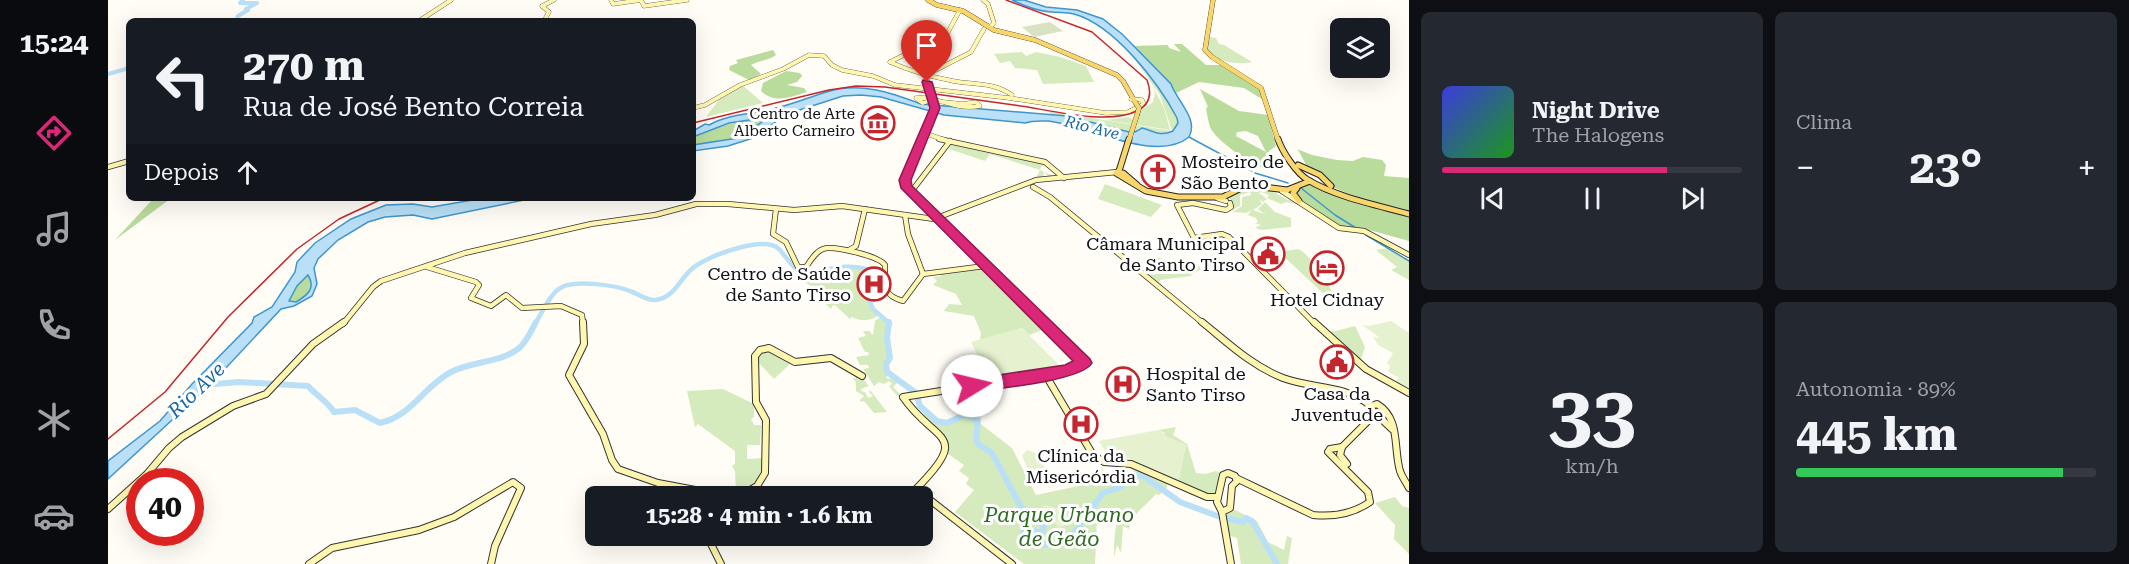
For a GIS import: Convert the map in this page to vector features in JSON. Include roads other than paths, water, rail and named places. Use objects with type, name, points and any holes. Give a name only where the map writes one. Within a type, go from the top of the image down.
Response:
[{"type":"main road","points":[[928,0],[937,5],[960,10],[988,28],[1035,40],[1117,75],[1123,80],[1139,108],[1119,173],[1150,192],[1174,197],[1226,199],[1242,185],[1286,192],[1299,184]]},
{"type":"main road","points":[[1213,0],[1205,50],[1212,57],[1261,88],[1286,157],[1312,182],[1360,201],[1409,214]]},
{"type":"main road","points":[[1280,145],[1295,163],[1347,194],[1390,209]]},
{"type":"main road","points":[[1303,175],[1314,173]]},
{"type":"main road","points":[[1299,201],[1293,193],[1303,175]]},
{"type":"main road","points":[[1272,189],[1284,189],[1312,182],[1320,183],[1323,180]]},
{"type":"street","points":[[424,18],[451,0]]},
{"type":"street","points":[[546,18],[549,12],[542,6],[554,0]]},
{"type":"street","points":[[612,2],[641,0],[644,6],[687,0]]},
{"type":"street","points":[[931,75],[973,53],[988,28],[994,23],[988,4],[983,0]]},
{"type":"street","points":[[960,10],[942,43],[906,54],[890,62],[910,71],[957,82],[998,86],[1011,96]]},
{"type":"street","points":[[696,107],[809,55],[819,54],[836,68],[873,76],[895,85],[1000,97],[1011,96],[1114,113],[1128,112],[1144,104],[1142,100],[1134,100]]},
{"type":"street","points":[[931,75],[934,112],[905,180],[907,188],[933,218],[1084,363],[1072,370],[906,397],[912,411],[939,432],[946,447],[942,462],[916,489],[1012,564]]},
{"type":"street","points":[[924,97],[963,104],[976,102],[980,106],[945,104],[932,99],[926,103],[916,98],[924,97]]},
{"type":"street","points":[[927,129],[930,135],[937,138]]},
{"type":"street","points":[[925,135],[1045,162],[1064,176]]},
{"type":"street","points":[[911,192],[950,141]]},
{"type":"street","points":[[108,167],[126,162]]},
{"type":"street","points":[[108,510],[147,474],[160,457],[182,436],[233,406],[266,394],[313,344],[345,322],[377,284],[465,253],[591,224],[655,215],[696,204],[807,210],[832,206],[933,218],[1021,187],[1036,186],[1064,176],[1119,173]]},
{"type":"street","points":[[1036,186],[1228,344],[1270,373],[1294,381],[1345,388],[1373,407],[1383,423]]},
{"type":"street","points":[[1286,192],[1339,228],[1369,232],[1409,255]]},
{"type":"street","points":[[1226,199],[1231,207],[1226,210],[1193,203],[1177,205],[1194,238],[1225,235],[1295,306],[1367,371],[1406,392]]},
{"type":"street","points":[[776,209],[773,234],[786,242],[794,263],[801,268],[806,267],[821,249],[831,248],[883,261],[886,266],[884,281],[891,298],[903,301],[922,274],[985,266]]},
{"type":"street","points":[[847,251],[856,246],[865,209]]},
{"type":"street","points":[[905,215],[908,234],[922,274]]},
{"type":"street","points":[[856,246],[862,254]]},
{"type":"street","points":[[426,266],[476,282],[479,285],[471,298],[491,306],[507,295],[517,306],[574,308],[582,315],[584,344],[569,375],[603,434],[612,460],[618,469],[674,486]]},
{"type":"street","points":[[757,486],[765,473],[766,420],[756,402],[755,356],[760,350],[769,348],[790,360],[802,362],[831,358],[862,376]]},
{"type":"street","points":[[1045,374],[1093,455],[1104,462],[1131,464],[1207,497],[1222,509],[1230,508],[1232,486],[1236,481]]},
{"type":"street","points":[[1339,453],[1368,421],[1373,407]]},
{"type":"street","points":[[1373,407],[1384,409],[1392,420],[1398,465],[1409,488]]},
{"type":"street","points":[[1368,421],[1383,423],[1393,428]]},
{"type":"street","points":[[1231,564],[1222,509],[1225,473],[1230,473],[1236,481],[1313,516],[1323,517],[1364,506],[1373,499],[1339,453],[1328,451],[1333,449]]},
{"type":"street","points":[[309,564],[332,548],[419,530],[454,518],[510,483],[521,488],[495,546],[491,564]]},
{"type":"street","points":[[712,546],[721,564]]},
{"type":"water","name":"Rio Ave","points":[[1012,0],[1024,0],[1046,7],[1077,10],[1103,19],[1122,34],[1171,84],[1189,117],[1191,130],[1189,137],[1175,144],[1140,145],[1048,121],[1025,123],[944,115],[881,97],[861,95],[843,96],[787,114],[753,138],[728,146],[696,151],[696,145],[738,138],[762,122],[763,118],[729,123],[696,136],[696,129],[705,124],[709,125],[730,117],[776,108],[830,91],[853,88],[876,90],[921,104],[1067,116],[1129,132],[1142,128],[1160,133],[1173,131],[1178,123],[1169,104],[1147,72],[1119,42],[1089,20],[1074,14],[1041,11]]},
{"type":"water","name":"Rio Ave","points":[[467,201],[519,201],[432,219],[413,215],[385,217],[368,222],[338,240],[318,259],[314,268],[317,284],[312,296],[294,306],[281,309],[209,386],[108,479],[108,461],[160,421],[192,384],[252,323],[254,317],[272,307],[295,272],[297,262],[315,243],[351,219],[386,205],[413,204],[432,207]],"holes":[[[308,275],[311,284],[310,291],[304,297],[296,302],[289,301],[297,286]]]},
{"type":"waterway","points":[[237,18],[248,10],[246,9],[257,3],[240,3],[243,0]]},
{"type":"waterway","points":[[108,74],[126,69]]},
{"type":"waterway","points":[[1189,137],[1252,171]]},
{"type":"waterway","points":[[1255,173],[1288,183]]},
{"type":"waterway","points":[[1301,188],[1335,215],[1356,228]]},
{"type":"waterway","points":[[1366,235],[1409,261]]},
{"type":"waterway","points":[[535,324],[550,298],[562,287],[577,284],[606,285],[656,300],[669,295],[692,269],[704,261],[738,248],[762,244],[772,245],[779,249],[792,265],[802,271],[840,267],[866,269],[867,273],[861,279],[873,309],[889,323]]},
{"type":"waterway","name":"Rio Ave","points":[[203,385],[239,382],[308,386],[334,412],[355,410],[380,423],[401,414],[451,372],[511,354],[526,340],[536,322]]},
{"type":"waterway","points":[[889,323],[887,338],[890,358],[886,364],[887,372],[916,393],[920,406],[937,421],[947,423],[966,414],[978,420],[976,439],[978,444],[992,453],[1021,507],[1044,526],[1042,533],[1025,529],[1022,534],[1026,540],[1044,545],[1067,543],[1103,493],[1121,487],[1134,475],[1143,476],[1180,502],[1220,517]]},
{"type":"waterway","points":[[1226,518],[1243,522],[1246,518],[1252,521],[1277,564]]},
{"type":"railway","points":[[696,122],[829,90],[856,86],[885,87],[1094,117],[1124,115],[1137,111],[1148,102],[1150,89],[1147,80],[1092,32],[1006,0]]},
{"type":"railway","points":[[108,439],[165,392],[228,317],[297,249],[339,219],[378,201]]},
{"type":"place","name":"Centro de Arte Alberto Carneiro","points":[[878,123]]},
{"type":"place","name":"Mosteiro de São Bento","points":[[1158,172]]},
{"type":"place","name":"Câmara Municipal de Santo Tirso","points":[[1268,254]]},
{"type":"place","name":"Hotel Cidnay","points":[[1327,268]]},
{"type":"place","name":"Centro de Saúde de Santo Tirso","points":[[874,284]]},
{"type":"place","name":"Casa da Juventude","points":[[1337,362]]},
{"type":"place","name":"Hospital de Santo Tirso","points":[[1123,384]]},
{"type":"place","name":"Clínica da Misericórdia","points":[[1081,424]]},
{"type":"park label","name":"Parque Urbano de Geão","points":[[1059,527]]}]
